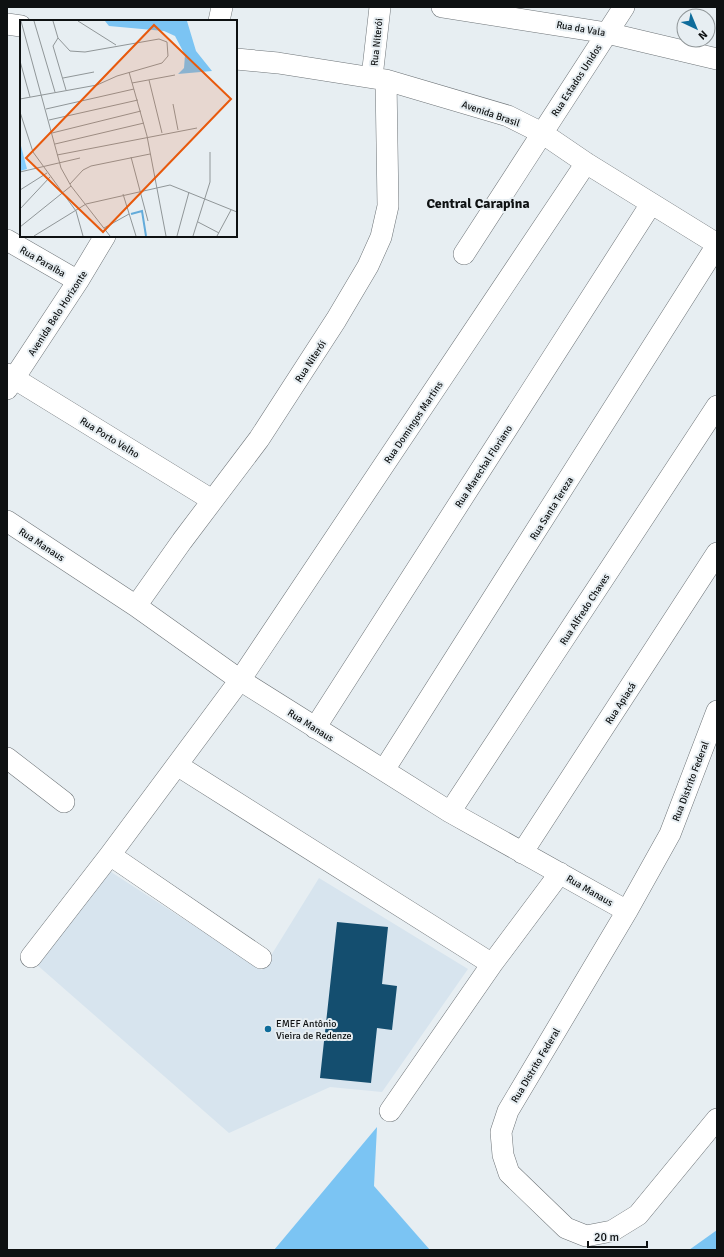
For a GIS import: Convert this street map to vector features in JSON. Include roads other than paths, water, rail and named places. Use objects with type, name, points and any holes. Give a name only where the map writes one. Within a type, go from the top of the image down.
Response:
[{"type":"street","points":[[219,20],[222,7]]},
{"type":"street","name":"Rua Niterói","points":[[136,606],[212,500],[259,439],[336,320],[368,266],[381,237],[388,206],[379,78],[380,7]]},
{"type":"street","name":"Rua da Vala","points":[[442,7],[556,15],[607,33],[717,59]]},
{"type":"street","name":"Rua Estados Unidos","points":[[464,254],[624,7]]},
{"type":"street","name":"Avenida Brasil","points":[[237,59],[278,63],[379,78],[508,116],[542,133],[586,163],[717,245]]},
{"type":"street","name":"Rua Domingos Martins","points":[[31,957],[110,855],[240,680],[586,163]]},
{"type":"street","name":"Rua Marechal Floriano","points":[[315,728],[651,204]]},
{"type":"street","name":"Avenida Belo Horizonte","points":[[10,381],[78,281],[104,237]]},
{"type":"street","name":"Rua Paraíba","points":[[7,240],[78,281]]},
{"type":"street","name":"Rua Santa Tereza","points":[[384,770],[717,245]]},
{"type":"street","name":"Rua Porto Velho","points":[[10,381],[212,500]]},
{"type":"street","name":"Rua Alfredo Chaves","points":[[450,812],[717,406]]},
{"type":"street","name":"Rua Manaus","points":[[7,521],[136,606],[240,680],[315,728],[450,812],[627,911]]},
{"type":"street","name":"Rua Apiacá","points":[[522,853],[717,553]]},
{"type":"street","name":"Rua Distrito Federal","points":[[717,711],[670,834],[627,911],[508,1111],[501,1132],[503,1155],[510,1173],[566,1228],[586,1236],[612,1231],[638,1215],[717,1119]]},
{"type":"street","points":[[7,758],[64,802]]},
{"type":"street","points":[[177,765],[492,964]]},
{"type":"street","points":[[110,855],[261,958]]},
{"type":"street","points":[[390,1111],[492,964],[560,873]]},
{"type":"place","name":"EMEF Antônio Vieira de Redenze","points":[[268,1029]]},
{"type":"district","name":"Central Carapina","points":[[478,203]]}]
